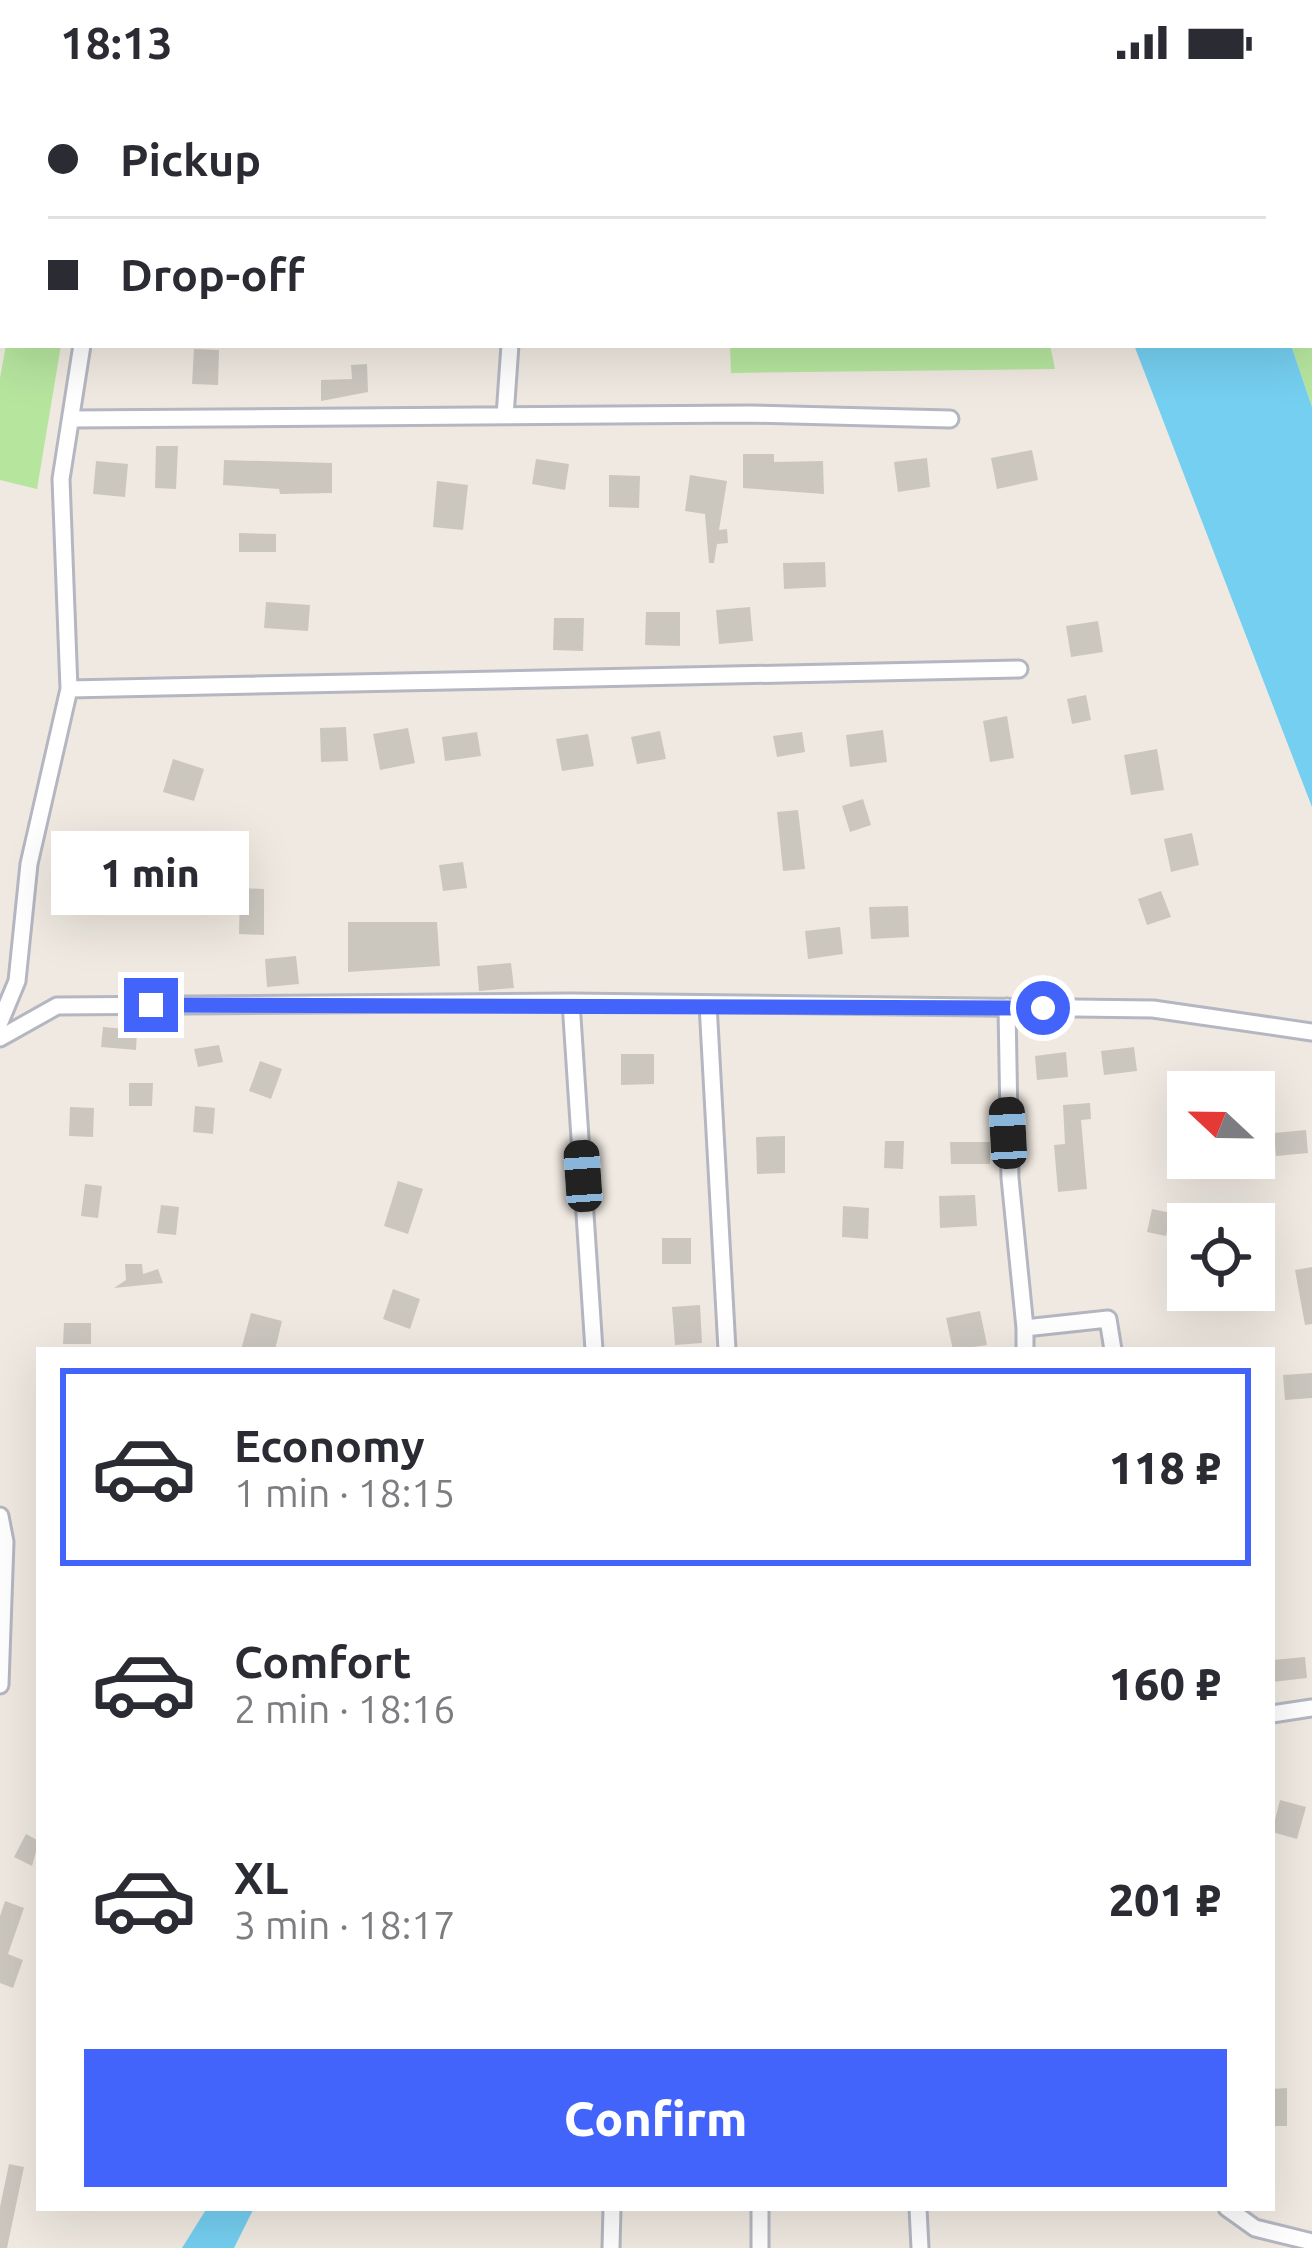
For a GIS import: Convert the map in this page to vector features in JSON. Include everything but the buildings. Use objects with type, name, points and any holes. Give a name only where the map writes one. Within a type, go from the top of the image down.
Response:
[{"type":"street","points":[[0,1022],[17,981],[29,864],[69,689],[61,479],[82,348]]},
{"type":"street","points":[[505,416],[510,348]]},
{"type":"street","points":[[70,419],[950,419]]},
{"type":"street","points":[[69,689],[1019,669]]},
{"type":"street","points":[[571,1002],[594,1347]]},
{"type":"street","points":[[0,1038],[57,1006],[571,1002],[1153,1009],[1312,1032]]},
{"type":"street","points":[[708,1004],[727,1347]]},
{"type":"street","points":[[1007,1007],[1010,1178],[1024,1347]]},
{"type":"street","points":[[1025,1328],[1108,1319],[1113,1347]]},
{"type":"street","points":[[0,1516],[5,1542],[0,1685]]},
{"type":"street","points":[[1275,1714],[1312,1708]]},
{"type":"street","points":[[611,2248],[612,2211]]},
{"type":"street","points":[[760,2211],[760,2248]]},
{"type":"street","points":[[918,2211],[920,2248]]},
{"type":"street","points":[[1228,2211],[1255,2228],[1312,2242]]},
{"type":"green space","points":[[5,348],[60,348],[37,489],[0,480],[0,378]]},
{"type":"green space","points":[[730,348],[1051,348],[1055,369],[731,373]]},
{"type":"green space","points":[[1292,348],[1312,348],[1312,407]]},
{"type":"water","points":[[1135,348],[1292,348],[1312,407],[1312,807]]},
{"type":"water","points":[[205,2211],[252,2211],[234,2248],[182,2248]]},
{"type":"route","points":[[151,1005],[571,1002],[1043,1008]]}]
